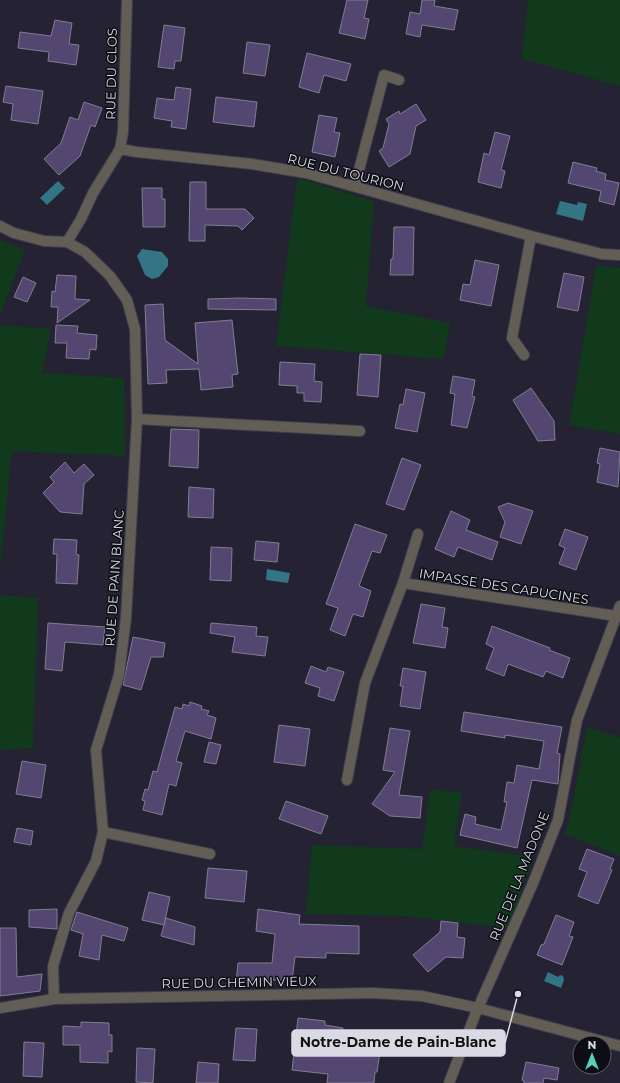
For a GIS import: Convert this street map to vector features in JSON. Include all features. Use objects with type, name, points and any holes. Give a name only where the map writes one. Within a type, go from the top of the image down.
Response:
[{"type":"street","name":"RUE DU CLOS","points":[[120,149],[123,132],[127,0]]},
{"type":"street","points":[[355,185],[384,75],[399,80]]},
{"type":"street","name":"RUE DU TOURION","points":[[120,149],[252,164],[306,173],[355,185],[531,236],[602,254],[620,255]]},
{"type":"street","points":[[67,242],[81,219],[93,193],[120,149]]},
{"type":"street","name":"RUE DE PAIN BLANC","points":[[0,226],[14,233],[44,241],[67,242],[85,252],[110,276],[127,300],[135,329],[136,419],[125,625],[119,675],[96,750],[103,832],[96,861],[69,912],[53,966],[54,999]]},
{"type":"street","points":[[524,355],[512,338],[531,236]]},
{"type":"street","points":[[136,419],[360,431]]},
{"type":"street","points":[[403,583],[418,534]]},
{"type":"street","name":"IMPASSE DES CAPUCINES","points":[[347,780],[366,683],[403,583],[616,616]]},
{"type":"street","name":"RUE DE LA MADONE","points":[[448,1083],[478,1008],[533,883],[558,820],[577,720],[620,606]]},
{"type":"street","points":[[103,832],[210,854]]},
{"type":"street","name":"RUE DU CHEMIN VIEUX","points":[[0,1008],[54,999],[373,993],[422,996],[478,1008],[620,1046]]},
{"type":"green space","points":[[528,0],[620,0],[620,86],[522,59]]},
{"type":"green space","points":[[297,178],[374,201],[366,306],[450,323],[444,359],[276,346]]},
{"type":"green space","points":[[0,240],[25,250],[0,315]]},
{"type":"green space","points":[[596,265],[620,268],[620,434],[569,425]]},
{"type":"green space","points":[[0,325],[51,329],[42,373],[124,378],[125,456],[12,451],[0,571]]},
{"type":"green space","points":[[0,595],[38,598],[33,748],[0,750]]},
{"type":"green space","points":[[587,727],[620,737],[620,856],[564,834],[569,821]]},
{"type":"green space","points":[[430,790],[462,792],[454,846],[533,857],[509,928],[404,916],[306,914],[312,845],[422,849]]},
{"type":"water","points":[[58,181],[65,188],[47,205],[40,198]]},
{"type":"water","points":[[560,201],[577,205],[578,202],[587,204],[583,221],[556,214]]},
{"type":"water","points":[[142,249],[162,252],[168,259],[168,266],[159,277],[152,279],[145,275],[137,256]]},
{"type":"water","points":[[267,569],[290,573],[288,583],[266,580]]},
{"type":"water","points":[[548,972],[558,977],[560,975],[563,976],[564,980],[561,988],[544,981]]},
{"type":"building","points":[[347,0],[368,0],[364,18],[369,19],[365,39],[339,33]]},
{"type":"building","points":[[422,0],[435,0],[434,6],[458,10],[454,30],[422,25],[420,37],[406,34],[410,12],[420,14]]},
{"type":"building","points":[[55,20],[72,23],[69,44],[79,45],[76,65],[48,61],[49,52],[18,48],[20,32],[51,36]]},
{"type":"building","points":[[164,25],[185,28],[181,61],[175,61],[174,69],[158,67]]},
{"type":"building","points":[[247,42],[270,45],[265,76],[243,73]]},
{"type":"building","points":[[307,53],[351,64],[346,81],[324,75],[319,93],[299,87]]},
{"type":"building","points":[[6,86],[43,91],[38,124],[11,120],[13,104],[3,102]]},
{"type":"building","points":[[176,87],[191,89],[186,129],[171,127],[172,121],[154,118],[157,98],[174,100]]},
{"type":"building","points":[[216,97],[257,102],[254,127],[213,122]]},
{"type":"building","points":[[84,102],[102,108],[95,127],[91,125],[80,156],[59,175],[44,159],[61,143],[70,117],[78,120]]},
{"type":"building","points":[[416,104],[426,120],[416,126],[410,154],[389,167],[379,151],[383,148],[389,124],[386,119],[399,111],[400,114]]},
{"type":"building","points":[[319,115],[337,118],[334,132],[340,133],[335,157],[312,152]]},
{"type":"building","points":[[495,132],[510,136],[501,170],[505,171],[501,188],[478,182],[484,153],[489,155]]},
{"type":"building","points":[[573,162],[597,168],[596,171],[606,174],[605,180],[619,183],[614,205],[599,201],[601,191],[568,183]]},
{"type":"building","points":[[190,182],[206,182],[206,209],[245,209],[254,218],[242,230],[238,226],[205,225],[205,241],[189,241]]},
{"type":"building","points":[[142,188],[162,188],[162,199],[165,199],[165,227],[143,227]]},
{"type":"building","points":[[394,227],[414,227],[413,275],[390,275],[391,259],[393,259]]},
{"type":"building","points":[[475,260],[499,265],[491,306],[460,300],[463,284],[470,285]]},
{"type":"building","points":[[564,273],[584,277],[578,311],[557,307]]},
{"type":"building","points":[[57,275],[76,276],[75,299],[90,300],[57,323],[58,307],[51,307],[52,291],[55,292]]},
{"type":"building","points":[[23,277],[36,283],[27,302],[14,297]]},
{"type":"building","points":[[208,299],[276,299],[276,310],[208,309]]},
{"type":"building","points":[[163,304],[165,340],[198,364],[195,323],[232,320],[238,374],[232,375],[233,387],[201,390],[199,369],[166,370],[167,383],[148,384],[145,305]]},
{"type":"building","points":[[56,325],[78,326],[77,333],[97,335],[96,350],[90,349],[89,359],[66,358],[67,343],[55,343]]},
{"type":"building","points":[[360,354],[381,355],[378,397],[357,395]]},
{"type":"building","points":[[280,362],[315,364],[314,381],[322,382],[321,402],[304,401],[304,393],[297,393],[297,386],[279,385]]},
{"type":"building","points":[[453,376],[475,380],[472,396],[475,397],[467,428],[451,425],[455,394],[450,393]]},
{"type":"building","points":[[531,388],[554,421],[555,440],[538,441],[513,400]]},
{"type":"building","points":[[406,389],[425,393],[417,432],[395,428],[400,404],[403,405]]},
{"type":"building","points":[[171,429],[199,430],[198,468],[169,466]]},
{"type":"building","points":[[600,448],[620,452],[618,487],[597,482],[600,464],[597,463]]},
{"type":"building","points":[[402,458],[421,465],[404,510],[386,504]]},
{"type":"building","points":[[65,462],[74,473],[84,464],[94,475],[84,484],[82,514],[60,512],[43,493],[54,482],[50,477]]},
{"type":"building","points":[[189,487],[214,489],[213,518],[188,517]]},
{"type":"building","points":[[508,503],[533,511],[521,544],[500,537],[505,522],[498,507]]},
{"type":"building","points":[[451,511],[470,520],[466,530],[498,542],[492,560],[458,547],[454,557],[435,549]]},
{"type":"building","points":[[355,524],[387,535],[380,553],[372,551],[359,586],[371,591],[363,617],[353,614],[345,636],[330,630],[338,608],[326,604]]},
{"type":"building","points":[[565,529],[588,537],[576,570],[559,564],[565,548],[559,545]]},
{"type":"building","points":[[54,539],[77,540],[76,554],[79,555],[77,584],[56,583],[57,554],[53,554]]},
{"type":"building","points":[[256,541],[279,543],[277,562],[254,560]]},
{"type":"building","points":[[211,547],[232,548],[231,581],[210,580]]},
{"type":"building","points":[[421,604],[445,608],[442,627],[448,628],[445,648],[413,643]]},
{"type":"building","points":[[48,623],[105,627],[103,645],[65,642],[62,671],[45,669]]},
{"type":"building","points":[[211,623],[257,627],[256,636],[268,637],[265,656],[232,652],[235,637],[210,633]]},
{"type":"building","points":[[492,626],[550,648],[549,650],[570,658],[563,678],[546,671],[543,677],[508,664],[504,676],[486,669],[494,648],[486,644]]},
{"type":"building","points":[[133,637],[165,643],[163,657],[151,657],[141,690],[123,685]]},
{"type":"building","points":[[311,666],[326,672],[328,667],[344,672],[334,701],[318,696],[320,688],[305,683]]},
{"type":"building","points":[[403,668],[426,672],[420,709],[400,706],[403,686],[400,686]]},
{"type":"building","points":[[190,702],[202,706],[201,709],[209,711],[207,715],[216,718],[211,739],[185,731],[176,761],[182,763],[176,786],[169,784],[162,815],[143,810],[145,801],[142,800],[145,789],[148,790],[153,771],[157,772],[175,707],[182,709],[183,704],[189,706]]},
{"type":"building","points":[[464,712],[562,727],[557,753],[560,754],[558,784],[532,780],[517,848],[460,835],[465,814],[476,817],[475,824],[501,830],[507,802],[504,802],[507,782],[514,783],[517,765],[539,769],[544,741],[505,735],[505,738],[461,731]]},
{"type":"building","points":[[279,725],[310,729],[305,766],[274,762]]},
{"type":"building","points":[[390,728],[410,731],[399,795],[422,797],[420,818],[390,816],[372,804],[395,772],[383,770]]},
{"type":"building","points":[[209,742],[221,745],[216,764],[204,762]]},
{"type":"building","points":[[22,761],[46,765],[41,798],[16,794]]},
{"type":"building","points":[[286,801],[328,816],[321,834],[279,819]]},
{"type":"building","points":[[17,828],[33,831],[31,845],[14,842]]},
{"type":"building","points":[[587,849],[614,859],[610,869],[612,870],[598,904],[578,896],[587,872],[579,869]]},
{"type":"building","points":[[208,868],[247,871],[244,902],[205,898]]},
{"type":"building","points":[[149,892],[170,897],[164,925],[142,920]]},
{"type":"building","points":[[57,909],[57,929],[29,927],[29,910]]},
{"type":"building","points":[[258,909],[300,915],[299,924],[359,926],[359,954],[326,953],[326,958],[295,957],[292,980],[251,980],[251,983],[236,983],[238,963],[272,963],[275,934],[256,931]]},
{"type":"building","points":[[77,912],[128,928],[124,941],[102,935],[99,960],[79,956],[83,934],[71,930]]},
{"type":"building","points":[[556,915],[574,922],[569,936],[573,937],[562,965],[537,955],[541,945],[544,944]]},
{"type":"building","points":[[166,918],[195,927],[194,945],[161,936]]},
{"type":"building","points":[[441,921],[458,923],[457,937],[465,938],[463,958],[446,957],[428,972],[413,955],[440,932]]},
{"type":"building","points":[[0,928],[16,928],[17,977],[42,974],[40,991],[0,996]]},
{"type":"building","points":[[298,1018],[325,1021],[325,1025],[343,1028],[342,1040],[381,1045],[374,1083],[327,1083],[328,1074],[292,1070]]},
{"type":"building","points":[[81,1022],[109,1023],[109,1035],[112,1035],[112,1052],[108,1051],[108,1063],[80,1062],[80,1045],[63,1045],[63,1026],[81,1027]]},
{"type":"building","points":[[236,1028],[257,1029],[255,1061],[233,1060]]},
{"type":"building","points":[[24,1042],[44,1043],[42,1077],[23,1076]]},
{"type":"building","points":[[137,1048],[155,1049],[153,1083],[136,1082]]},
{"type":"building","points":[[198,1062],[219,1064],[218,1083],[196,1083]]},
{"type":"building","points":[[526,1062],[559,1068],[557,1080],[544,1078],[543,1083],[524,1083],[522,1080]]},
{"type":"place","name":"Notre-Dame de Pain-Blanc","points":[[518,994]]}]
